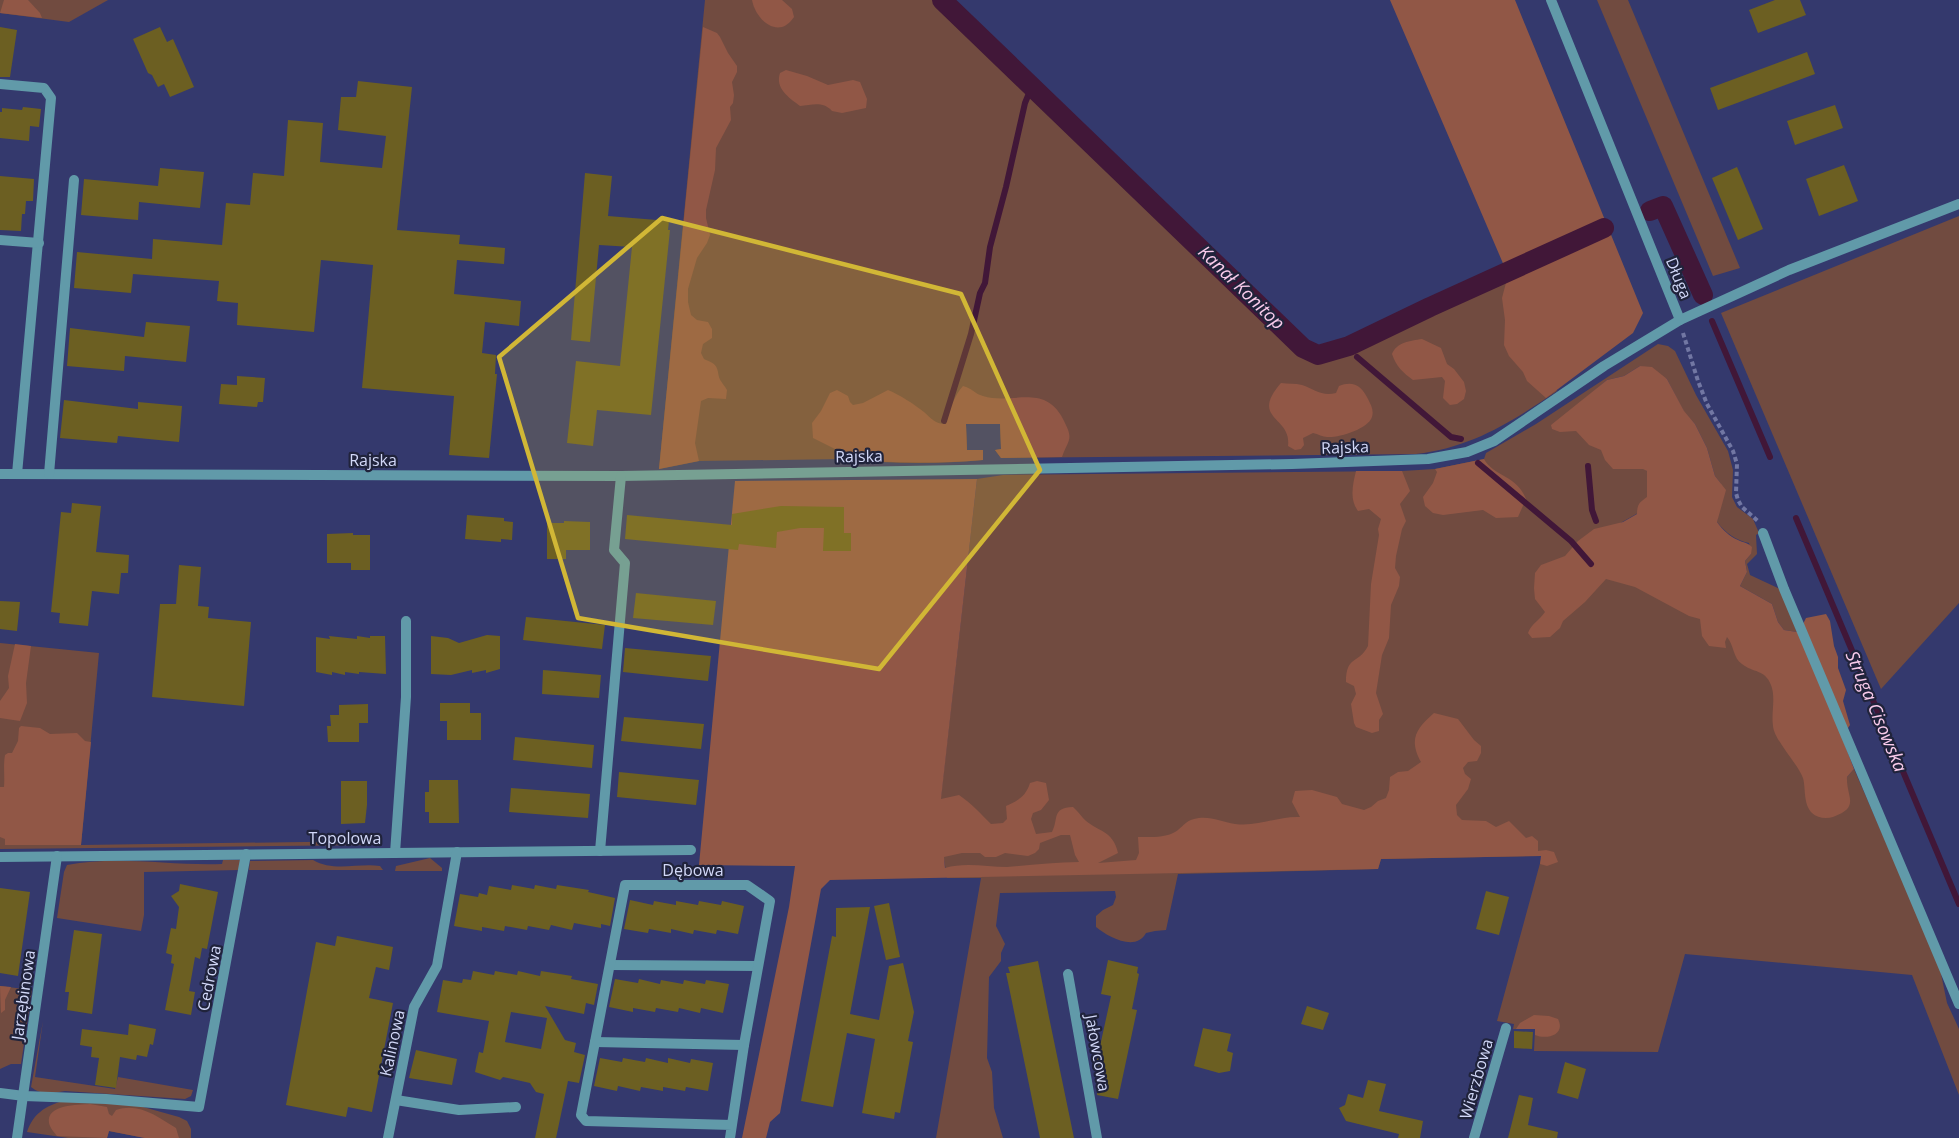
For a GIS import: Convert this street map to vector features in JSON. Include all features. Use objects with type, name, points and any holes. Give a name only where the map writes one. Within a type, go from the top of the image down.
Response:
[{"type":"street","name":"Długa","points":[[1551,0],[1680,320],[1790,270],[1959,204]]},
{"type":"street","points":[[0,84],[44,88],[51,98],[17,474]]},
{"type":"street","points":[[49,474],[74,180]]},
{"type":"street","points":[[0,240],[39,243]]},
{"type":"street","name":"Rajska","points":[[0,474],[621,476],[1292,464],[1428,459],[1467,452],[1494,441],[1604,366],[1680,320]]},
{"type":"street","points":[[600,851],[625,563],[614,550],[621,476]]},
{"type":"street","points":[[1763,533],[1784,589],[1959,1004]]},
{"type":"street","points":[[396,853],[406,697],[406,621]]},
{"type":"street","name":"Topolowa","points":[[0,857],[691,850]]},
{"type":"street","name":"Kalinowa","points":[[388,1138],[414,1007],[437,966],[457,852]]},
{"type":"street","name":"Cedrowa","points":[[24,1096],[106,1099],[199,1107],[246,854]]},
{"type":"street","name":"Jarzębinowa","points":[[17,1138],[57,856]]},
{"type":"street","name":"Dębowa","points":[[730,1138],[770,901],[747,885],[625,885],[581,1115],[586,1121],[732,1125]]},
{"type":"street","points":[[610,965],[758,966]]},
{"type":"street","name":"Jałowcowa","points":[[1068,974],[1097,1138]]},
{"type":"street","name":"Wierzbowa","points":[[1474,1138],[1506,1028]]},
{"type":"street","points":[[595,1042],[744,1045]]},
{"type":"street","points":[[0,1093],[24,1096]]},
{"type":"street","points":[[396,1100],[459,1110],[516,1107]]},
{"type":"path","points":[[1680,320],[1707,404],[1733,451],[1737,464],[1736,493],[1738,500],[1742,507],[1756,518],[1763,533]]},
{"type":"highlighted area","points":[[662,218],[961,294],[1040,470],[879,669],[578,618],[499,357]]},
{"type":"shaded area","points":[[0,0],[108,0],[69,22],[0,13]]},
{"type":"shaded area","points":[[4,0],[28,0],[42,18],[0,13]]},
{"type":"shaded area","points":[[705,0],[935,0],[1300,352],[1316,360],[1329,359],[1508,276],[1557,391],[1491,432],[1456,446],[1416,454],[1001,458],[995,450],[1001,449],[1000,424],[966,424],[967,450],[983,450],[983,460],[914,463],[845,459],[699,461],[659,469]]},
{"type":"shaded area","points":[[752,0],[782,0],[792,9],[794,17],[782,27],[769,25],[758,15]]},
{"type":"shaded area","points":[[1390,0],[1515,0],[1643,313],[1633,333],[1546,398],[1527,381],[1504,345],[1505,320],[1502,298],[1508,275]]},
{"type":"shaded area","points":[[1597,0],[1628,0],[1740,268],[1713,276]]},
{"type":"shaded area","points":[[703,27],[717,33],[737,66],[737,72],[732,82],[734,95],[730,107],[731,120],[716,148],[715,170],[706,210],[710,235],[697,258],[688,289],[688,302],[691,315],[697,320],[708,322],[712,329],[712,338],[703,344],[701,353],[704,359],[715,365],[727,390],[726,399],[708,398],[701,401],[695,443],[699,461],[659,469]]},
{"type":"shaded area","points":[[786,70],[828,85],[853,80],[860,82],[867,99],[866,108],[842,113],[821,105],[800,106],[787,96],[779,83],[780,73]]},
{"type":"shaded area","points":[[1959,216],[1959,603],[1881,689],[1721,313]]},
{"type":"shaded area","points":[[1422,339],[1441,348],[1447,364],[1464,382],[1466,391],[1464,399],[1457,404],[1450,405],[1443,398],[1445,381],[1442,377],[1413,380],[1396,362],[1392,354],[1397,347]]},
{"type":"shaded area","points":[[1658,344],[1668,346],[1675,351],[1696,395],[1728,451],[1733,470],[1732,497],[1737,507],[1753,519],[1759,533],[1756,535],[1757,554],[1747,564],[1750,575],[1780,589],[1797,632],[1784,630],[1778,622],[1772,604],[1740,586],[1747,572],[1745,561],[1751,554],[1749,543],[1731,536],[1717,522],[1721,484],[1715,476],[1707,448],[1695,424],[1684,412],[1667,379],[1640,366],[1624,376],[1607,380],[1576,406],[1623,412],[1659,501],[1589,541],[1767,646],[1846,783],[1847,777],[1854,769],[1939,964],[1947,1003],[1959,1029],[1959,1095],[1912,975],[1685,954],[1658,1052],[1534,1051],[1535,1029],[1513,1029],[1514,1024],[1497,1021],[1542,856],[1381,859],[1378,869],[1178,874],[1166,930],[1146,933],[1141,939],[1129,942],[1107,935],[1096,927],[1096,916],[1113,905],[1116,897],[1115,891],[1000,893],[996,926],[1005,944],[1001,953],[1001,961],[989,977],[987,1058],[992,1072],[994,1108],[1003,1138],[936,1138],[981,878],[947,878],[938,822],[977,479],[1003,475],[1435,469],[1484,459],[1486,453],[1536,424]]},
{"type":"shaded area","points":[[1640,366],[1652,367],[1667,379],[1707,448],[1715,476],[1726,490],[1717,522],[1729,535],[1752,547],[1751,554],[1745,561],[1747,572],[1740,586],[1772,604],[1778,622],[1784,630],[1797,632],[1806,618],[1826,614],[1830,621],[1838,657],[1838,668],[1846,690],[1843,701],[1850,725],[1842,737],[1854,769],[1847,777],[1849,805],[1842,813],[1830,818],[1822,818],[1814,815],[1809,809],[1803,778],[1774,732],[1771,685],[1765,676],[1739,661],[1727,637],[1726,648],[1709,646],[1702,636],[1700,619],[1689,616],[1635,587],[1606,579],[1550,637],[1532,638],[1528,633],[1545,612],[1535,599],[1534,588],[1535,573],[1541,565],[1565,556],[1578,541],[1594,529],[1623,522],[1637,514],[1639,504],[1647,497],[1647,471],[1613,469],[1605,460],[1601,450],[1589,445],[1576,431],[1560,432],[1552,429],[1551,425],[1607,380],[1624,376]]},
{"type":"shaded area","points":[[1281,383],[1302,385],[1326,394],[1336,393],[1339,386],[1344,384],[1356,385],[1363,391],[1370,403],[1372,417],[1359,429],[1345,434],[1327,437],[1313,433],[1303,438],[1304,445],[1301,449],[1295,450],[1288,446],[1288,436],[1270,411],[1269,404],[1272,395]]},
{"type":"shaded area","points":[[963,386],[980,395],[994,398],[1027,397],[1047,401],[1063,419],[1068,431],[1069,439],[1062,457],[1001,458],[995,450],[1001,449],[1000,424],[966,424],[967,450],[983,450],[983,460],[911,463],[838,459],[839,451],[813,438],[812,423],[830,393],[837,390],[848,396],[853,405],[863,403],[888,390],[911,403],[936,422],[945,424],[950,409]]},
{"type":"shaded area","points":[[1484,459],[1488,465],[1522,491],[1526,499],[1518,517],[1496,518],[1483,510],[1443,515],[1433,513],[1425,506],[1423,497],[1433,483],[1437,472],[1435,469]]},
{"type":"shaded area","points":[[1356,471],[1402,471],[1410,491],[1400,504],[1406,521],[1396,556],[1395,568],[1400,577],[1399,586],[1391,605],[1389,638],[1382,655],[1376,693],[1383,714],[1379,720],[1379,731],[1372,733],[1356,727],[1351,704],[1356,694],[1354,686],[1346,682],[1351,663],[1368,646],[1371,584],[1381,519],[1369,509],[1358,511],[1355,506],[1352,491]]},
{"type":"shaded area","points":[[977,479],[941,799],[959,795],[991,824],[1003,823],[1007,819],[1006,806],[1021,798],[1030,783],[1037,781],[1046,783],[1049,800],[1041,810],[1033,813],[1031,819],[1036,834],[1052,832],[1059,812],[1073,807],[1088,823],[1108,835],[1116,845],[1118,853],[1098,863],[1136,860],[1139,853],[1138,837],[1171,834],[1194,819],[1210,818],[1244,825],[1300,817],[1292,802],[1295,791],[1312,790],[1337,797],[1342,804],[1364,810],[1386,798],[1390,777],[1398,772],[1408,771],[1421,762],[1415,747],[1416,734],[1434,713],[1458,719],[1481,746],[1481,753],[1477,761],[1468,762],[1463,768],[1465,774],[1471,779],[1468,789],[1456,805],[1457,815],[1462,820],[1486,821],[1496,827],[1509,821],[1526,838],[1532,836],[1538,841],[1538,851],[1554,852],[1558,862],[1547,866],[1540,864],[1541,856],[1381,859],[1378,869],[830,880],[821,889],[780,1113],[770,1122],[766,1138],[742,1138],[789,907],[795,866],[699,865],[735,481]],"holes":[[[1061,835],[1070,835],[1079,862],[1007,867],[960,865],[945,868],[944,857],[962,853],[980,853],[985,857],[996,857],[1005,853],[1028,856],[1039,849],[1040,843]]]},
{"type":"shaded area","points":[[0,643],[99,653],[81,845],[373,841],[381,834],[379,840],[371,845],[0,849]]},
{"type":"shaded area","points":[[15,644],[31,646],[26,683],[27,703],[20,721],[0,718],[0,701],[9,688],[8,676]]},
{"type":"shaded area","points":[[21,726],[40,728],[50,734],[77,733],[85,741],[91,742],[81,845],[5,845],[5,839],[0,837],[0,787],[4,787],[5,755],[12,753],[18,741]]},
{"type":"shaded area","points":[[430,858],[442,868],[442,871],[395,871],[396,866]]},
{"type":"shaded area","points":[[223,860],[241,860],[239,870],[144,872],[144,915],[141,931],[57,918],[67,865],[106,861],[222,864]]},
{"type":"shaded area","points":[[313,860],[329,866],[372,865],[380,866],[383,870],[249,870],[250,861]]},
{"type":"shaded area","points":[[0,986],[32,990],[21,1064],[11,1064],[0,1069]]},
{"type":"shaded area","points":[[0,986],[11,987],[5,1000],[5,1010],[1,1013]]},
{"type":"shaded area","points":[[1534,1015],[1558,1019],[1559,1029],[1554,1035],[1545,1037],[1535,1035],[1535,1029],[1516,1029],[1520,1023]]},
{"type":"shaded area","points":[[43,1021],[35,1077],[115,1089],[118,1077],[193,1090],[191,1096],[185,1099],[65,1091],[47,1093],[35,1090],[31,1087]]},
{"type":"shaded area","points":[[63,1101],[136,1105],[179,1117],[187,1121],[191,1129],[191,1138],[145,1138],[109,1131],[107,1138],[68,1138],[27,1132],[40,1112]]},
{"type":"shaded area","points":[[90,1104],[107,1107],[112,1116],[116,1110],[124,1108],[140,1109],[176,1128],[179,1138],[145,1138],[109,1131],[107,1138],[57,1136],[49,1123],[52,1112],[71,1105]]},
{"type":"building","points":[[1775,0],[1800,0],[1806,15],[1758,33],[1749,10]]},
{"type":"building","points":[[0,27],[17,30],[10,77],[0,77]]},
{"type":"building","points":[[160,27],[167,42],[173,39],[194,87],[170,97],[164,84],[158,87],[152,75],[148,73],[133,39]]},
{"type":"building","points":[[1807,52],[1815,74],[1718,110],[1710,88]]},
{"type":"building","points":[[358,81],[412,87],[397,230],[460,235],[459,244],[505,248],[504,264],[457,260],[454,294],[521,301],[519,326],[485,322],[482,353],[496,355],[495,374],[497,374],[489,458],[449,455],[454,396],[362,388],[373,265],[321,260],[314,332],[237,325],[238,303],[217,301],[219,281],[133,274],[131,293],[74,288],[77,252],[152,259],[153,239],[222,245],[226,203],[250,205],[253,173],[284,176],[288,120],[323,123],[320,162],[382,168],[386,136],[338,130],[341,97],[356,97]]},
{"type":"building","points":[[1835,105],[1843,128],[1795,145],[1787,121]]},
{"type":"building","points":[[23,107],[41,109],[39,127],[30,126],[29,141],[0,138],[2,108],[22,110]]},
{"type":"building","points":[[1844,165],[1858,201],[1819,216],[1806,179]]},
{"type":"building","points":[[1737,167],[1763,229],[1738,240],[1712,178]]},
{"type":"building","points":[[160,168],[204,172],[200,208],[139,202],[138,220],[81,215],[84,179],[158,186]]},
{"type":"building","points":[[585,173],[612,176],[608,216],[669,221],[668,230],[670,230],[651,415],[597,410],[593,446],[567,443],[576,361],[620,366],[632,247],[599,245],[590,342],[571,340]]},
{"type":"building","points":[[0,176],[34,179],[33,201],[26,201],[25,214],[22,214],[21,231],[0,230]]},
{"type":"building","points":[[146,322],[190,326],[186,362],[125,356],[124,371],[67,366],[70,328],[144,337]]},
{"type":"building","points":[[237,376],[265,378],[263,402],[258,402],[257,407],[219,404],[221,384],[237,385]]},
{"type":"building","points":[[64,400],[138,409],[138,402],[182,406],[179,442],[118,436],[117,443],[60,438]]},
{"type":"building","points":[[72,503],[101,506],[96,552],[129,555],[128,573],[121,573],[119,594],[92,591],[88,626],[59,623],[60,613],[51,612],[61,512],[71,513]]},
{"type":"building","points":[[781,506],[844,507],[844,533],[851,533],[851,551],[823,551],[824,528],[800,528],[777,532],[776,548],[739,544],[738,550],[625,539],[627,515],[732,525],[732,514]]},
{"type":"building","points":[[467,515],[504,518],[504,521],[513,522],[512,540],[501,539],[501,542],[465,539]]},
{"type":"building","points":[[564,521],[590,522],[590,550],[566,550],[566,559],[547,559],[547,523],[564,523]]},
{"type":"building","points":[[353,533],[353,535],[370,535],[370,570],[351,570],[351,563],[327,563],[327,534]]},
{"type":"building","points":[[179,565],[201,567],[198,606],[209,607],[208,618],[251,622],[244,706],[152,697],[160,604],[176,604]]},
{"type":"building","points":[[636,593],[716,601],[713,625],[633,618]]},
{"type":"building","points":[[0,601],[20,602],[17,631],[0,629]]},
{"type":"building","points":[[526,617],[605,625],[602,649],[523,640]]},
{"type":"building","points":[[487,635],[500,636],[500,669],[486,673],[486,670],[472,673],[472,670],[451,675],[431,674],[431,636],[448,638],[459,643]]},
{"type":"building","points":[[329,636],[357,639],[357,636],[370,638],[370,636],[385,636],[386,674],[345,672],[345,675],[332,672],[332,675],[316,672],[316,637],[330,639]]},
{"type":"building","points":[[625,648],[711,656],[708,681],[623,672]]},
{"type":"building","points":[[543,670],[601,675],[599,698],[542,694]]},
{"type":"building","points":[[440,703],[470,703],[470,713],[481,713],[481,740],[447,740],[447,721],[440,721]]},
{"type":"building","points":[[368,704],[368,723],[359,723],[359,742],[328,742],[327,726],[331,726],[330,715],[339,715],[339,705]]},
{"type":"building","points":[[624,717],[704,724],[701,749],[621,741]]},
{"type":"building","points":[[515,737],[594,745],[592,768],[513,760]]},
{"type":"building","points":[[619,772],[699,780],[696,805],[617,797]]},
{"type":"building","points":[[429,780],[458,780],[459,823],[429,823],[429,812],[425,812],[425,792],[429,792]]},
{"type":"building","points":[[341,781],[367,781],[365,823],[341,824]]},
{"type":"building","points":[[511,788],[590,794],[588,818],[509,812]]},
{"type":"building","points":[[180,884],[218,892],[207,949],[202,948],[200,959],[195,957],[189,991],[195,992],[191,1015],[165,1010],[174,964],[171,963],[172,955],[166,953],[171,928],[176,929],[179,907],[171,896],[179,891]]},
{"type":"building","points":[[512,885],[534,889],[535,885],[556,889],[557,885],[589,890],[588,892],[615,898],[610,926],[601,924],[601,928],[574,923],[572,930],[551,925],[549,930],[528,926],[527,930],[505,926],[504,931],[482,927],[482,931],[454,926],[460,894],[478,897],[479,893],[487,895],[489,886],[511,890]]},
{"type":"building","points":[[0,888],[30,892],[18,976],[0,973]]},
{"type":"building","points":[[1486,891],[1509,897],[1499,935],[1476,929]]},
{"type":"building","points":[[630,900],[653,905],[654,901],[676,905],[676,901],[698,905],[699,901],[721,905],[722,901],[744,906],[738,934],[717,930],[716,934],[694,930],[693,934],[671,929],[671,933],[649,929],[648,933],[624,929]]},
{"type":"building","points":[[889,903],[900,957],[886,960],[874,906]]},
{"type":"building","points":[[870,907],[850,1014],[879,1020],[889,966],[903,963],[914,1012],[908,1041],[913,1042],[900,1113],[895,1112],[894,1119],[862,1113],[875,1039],[847,1033],[833,1107],[801,1101],[832,936],[836,937],[836,908]]},
{"type":"building","points":[[74,930],[102,934],[92,1014],[67,1010],[69,992],[65,992]]},
{"type":"building","points":[[337,936],[393,947],[389,970],[376,967],[369,998],[393,1003],[372,1112],[348,1107],[346,1117],[286,1105],[316,942],[335,946]]},
{"type":"building","points":[[1108,960],[1138,967],[1137,973],[1139,974],[1132,1009],[1137,1010],[1118,1099],[1097,1095],[1101,1071],[1095,1069],[1111,996],[1101,994]]},
{"type":"building","points":[[1038,961],[1074,1138],[1040,1138],[1006,973],[1010,973],[1008,967]]},
{"type":"building","points":[[473,971],[494,975],[495,971],[517,975],[518,971],[540,976],[541,971],[572,976],[571,979],[598,984],[594,1005],[586,1003],[584,1014],[545,1006],[565,1040],[576,1043],[574,1052],[585,1055],[579,1083],[568,1081],[556,1138],[535,1138],[544,1094],[536,1092],[530,1083],[503,1077],[500,1080],[475,1072],[479,1052],[483,1053],[489,1021],[437,1012],[443,980],[462,983],[463,979],[471,980]],"holes":[[[511,1012],[547,1018],[541,1049],[505,1042]]]},
{"type":"building","points":[[615,979],[638,983],[639,979],[660,984],[661,980],[683,984],[684,980],[705,984],[706,980],[729,984],[723,1013],[701,1008],[700,1013],[679,1008],[678,1012],[656,1008],[655,1012],[633,1008],[633,1012],[609,1007]]},
{"type":"building","points":[[1307,1006],[1329,1013],[1323,1030],[1301,1024]]},
{"type":"building","points":[[129,1024],[156,1029],[153,1045],[150,1044],[147,1057],[137,1055],[136,1060],[120,1057],[116,1088],[95,1085],[99,1058],[91,1057],[92,1047],[80,1045],[82,1029],[128,1035]]},
{"type":"building","points":[[1203,1028],[1231,1034],[1227,1051],[1233,1053],[1230,1071],[1219,1073],[1194,1066]]},
{"type":"building","points":[[1514,1031],[1533,1032],[1532,1049],[1514,1048]]},
{"type":"building","points":[[416,1050],[457,1059],[452,1085],[409,1078]]},
{"type":"building","points":[[600,1058],[622,1062],[623,1058],[645,1062],[646,1058],[668,1063],[668,1058],[690,1063],[691,1059],[713,1063],[708,1091],[686,1087],[685,1091],[663,1087],[663,1091],[641,1087],[640,1091],[618,1086],[617,1091],[594,1086]]},
{"type":"building","points":[[1565,1062],[1586,1069],[1578,1099],[1557,1093]]},
{"type":"building","points":[[1368,1080],[1386,1084],[1379,1111],[1423,1121],[1420,1138],[1398,1138],[1399,1134],[1346,1121],[1339,1108],[1345,1105],[1348,1094],[1363,1098]]},
{"type":"building","points":[[1519,1095],[1533,1098],[1528,1125],[1558,1132],[1557,1138],[1508,1138]]},
{"type":"waterway","name":"Kanał Konitop","points":[[942,0],[1303,348],[1318,355],[1349,346],[1604,228]]},
{"type":"waterway","points":[[944,421],[971,334],[980,293],[985,283],[990,247],[1025,103],[1032,86]]},
{"type":"waterway","name":"Struga Cisowska","points":[[1650,211],[1663,206],[1703,295]]},
{"type":"waterway","name":"Struga Cisowska","points":[[1712,321],[1770,457]]},
{"type":"waterway","points":[[1357,357],[1451,437],[1461,439]]},
{"type":"waterway","points":[[1478,463],[1571,541],[1591,564]]},
{"type":"waterway","points":[[1588,466],[1592,510],[1596,521]]},
{"type":"waterway","name":"Struga Cisowska","points":[[1796,518],[1959,904]]}]
